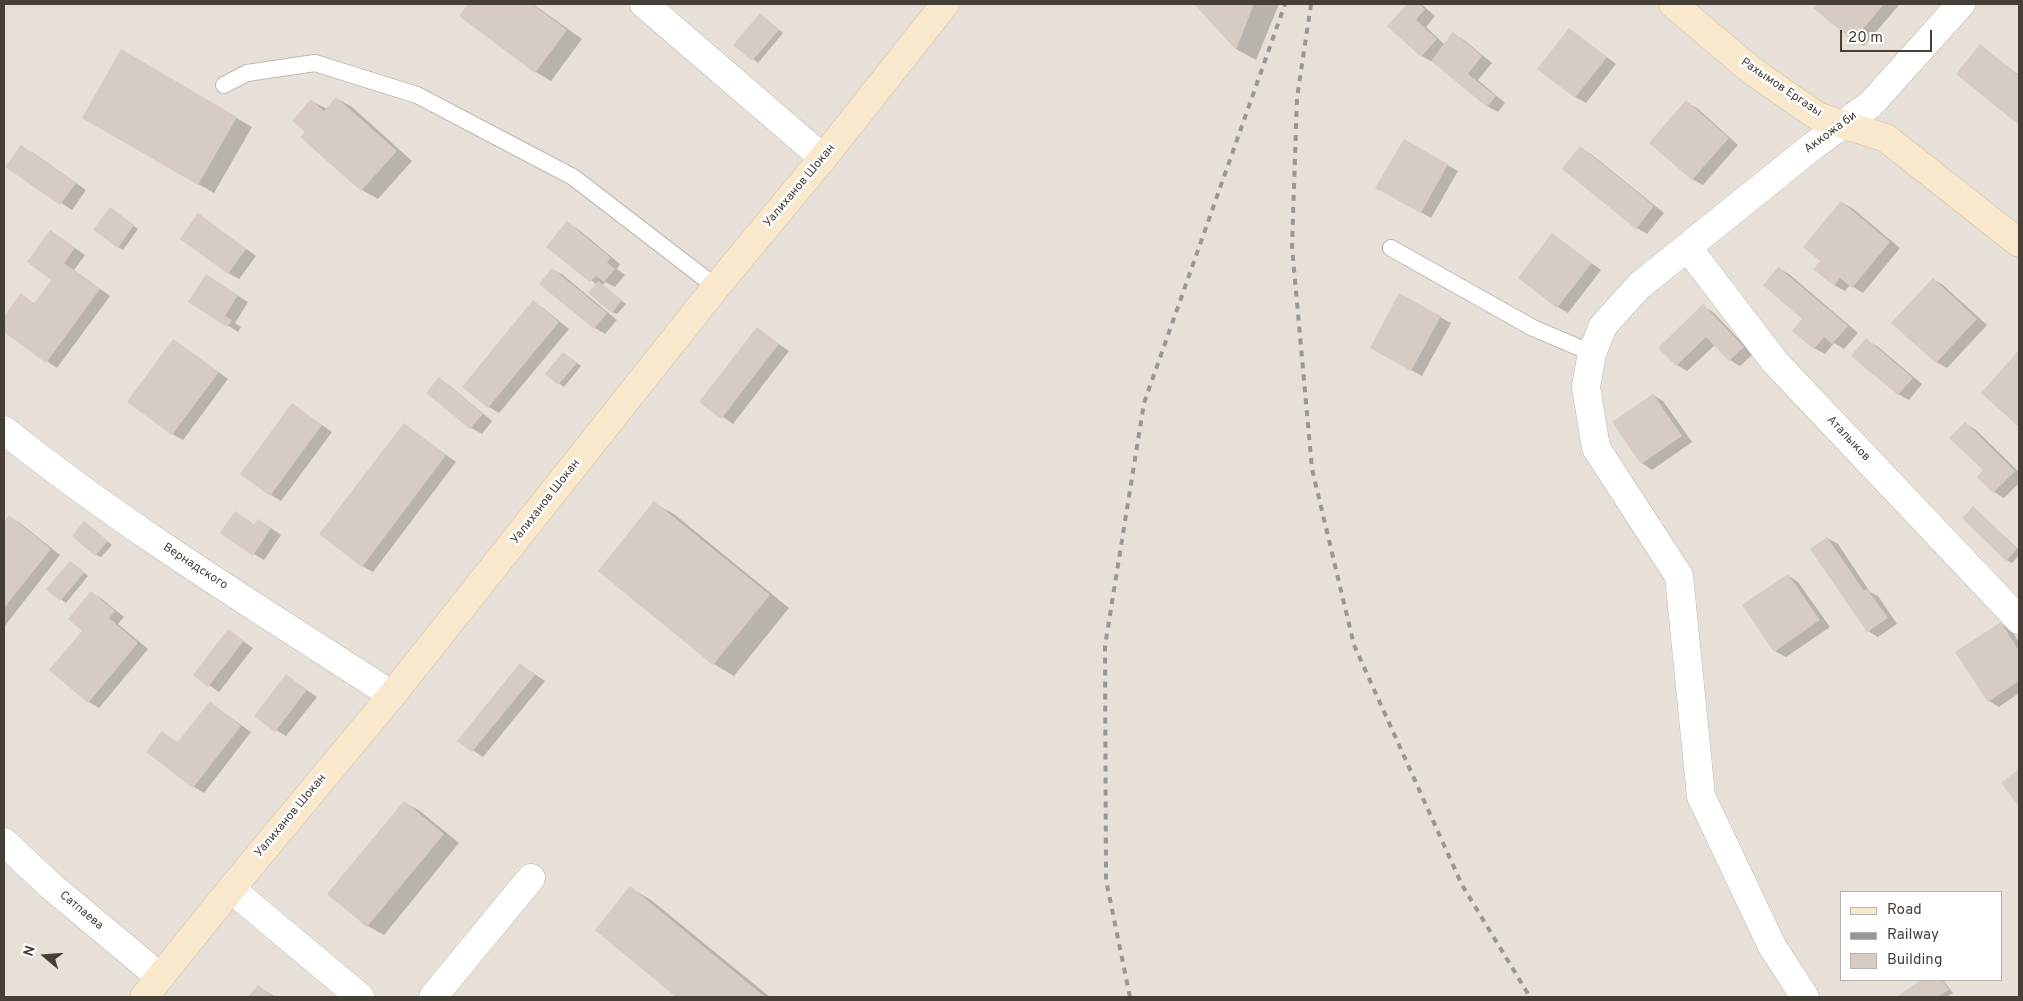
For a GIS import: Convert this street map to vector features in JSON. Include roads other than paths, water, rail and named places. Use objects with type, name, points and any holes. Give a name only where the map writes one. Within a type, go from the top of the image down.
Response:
[{"type":"street","points":[[644,4],[823,158]]},
{"type":"street","name":"Уалиханов Шокан","points":[[152,987],[230,889],[392,695],[716,287],[823,158],[945,4]]},
{"type":"street","name":"Рахымов Ергазы","points":[[1673,4],[1751,70],[1817,116],[1886,138],[2019,243]]},
{"type":"street","name":"Аккожа би","points":[[1805,997],[1772,946],[1701,796],[1679,576],[1596,448],[1586,387],[1592,353],[1603,326],[1633,293],[1813,146],[1871,104],[1961,4]]},
{"type":"street","name":"Аталыков","points":[[1688,248],[1775,362],[2019,620]]},
{"type":"street","name":"Вернадского","points":[[4,430],[36,456],[140,531],[392,695]]},
{"type":"street","name":"Сатпаева","points":[[4,842],[152,987]]},
{"type":"street","points":[[433,997],[531,878]]},
{"type":"street","points":[[230,889],[360,997]]},
{"type":"lane","points":[[224,85],[247,73],[314,63],[417,95],[573,177],[716,287]]},
{"type":"lane","points":[[1391,248],[1533,328],[1592,353]]},
{"type":"railway","points":[[1130,997],[1106,880],[1105,646],[1144,403],[1285,4]]},
{"type":"railway","points":[[1311,4],[1297,98],[1292,247],[1312,469],[1354,645],[1462,885],[1530,997]]}]
